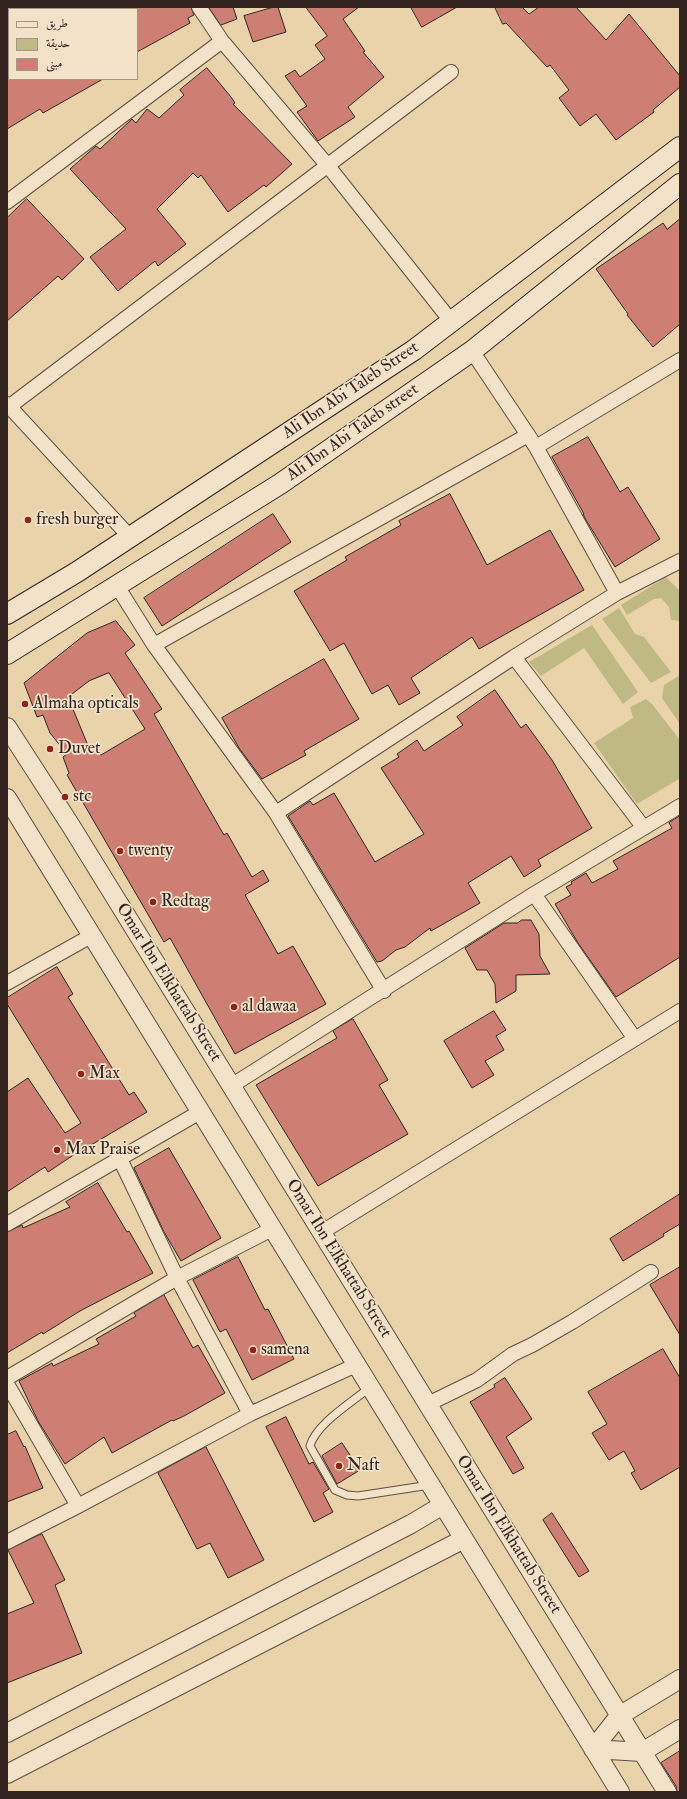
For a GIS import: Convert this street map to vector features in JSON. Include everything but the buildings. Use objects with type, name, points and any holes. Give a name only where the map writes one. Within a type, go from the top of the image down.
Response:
[{"type":"main road","name":"Ali Ibn Abi Taleb Street","points":[[7,614],[77,572],[414,350],[680,147]]},
{"type":"main road","name":"Ali Ibn Abi Taleb street","points":[[11,653],[280,484],[472,351],[680,184]]},
{"type":"street","points":[[199,7],[222,41],[328,166],[451,321]]},
{"type":"street","points":[[7,202],[222,41]]},
{"type":"street","points":[[130,537],[8,405],[328,166],[451,72]]},
{"type":"street","points":[[472,351],[536,447],[617,593]]},
{"type":"street","points":[[536,447],[680,360]]},
{"type":"street","points":[[154,646],[528,435]]},
{"type":"street","points":[[276,813],[514,657],[617,593],[680,561]]},
{"type":"street","points":[[117,586],[154,646],[276,813],[384,991]]},
{"type":"street","points":[[514,657],[644,828]]},
{"type":"street","name":"Omar Ibn Elkhattab Street","points":[[7,727],[71,826],[667,1792]]},
{"type":"street","points":[[7,798],[620,1792]]},
{"type":"street","points":[[231,1086],[384,991],[534,894],[680,806]]},
{"type":"street","points":[[534,894],[635,1039]]},
{"type":"street","points":[[7,983],[91,936]]},
{"type":"street","points":[[322,1232],[680,1011]]},
{"type":"street","points":[[7,1224],[200,1112]]},
{"type":"street","points":[[120,1159],[177,1278],[250,1414]]},
{"type":"street","points":[[7,1378],[177,1278],[272,1229]]},
{"type":"street","points":[[428,1404],[477,1380],[513,1354],[565,1326],[651,1272]]},
{"type":"street","points":[[7,1542],[78,1506],[250,1414],[356,1365]]},
{"type":"street","points":[[7,1384],[78,1506]]},
{"type":"street","points":[[7,1733],[411,1524],[443,1505]]},
{"type":"street","points":[[7,1774],[464,1539]]},
{"type":"street","points":[[593,1749],[619,1716],[680,1679]]},
{"type":"street","points":[[593,1749],[642,1752],[680,1729]]},
{"type":"lane","points":[[370,1388],[320,1428],[313,1438],[310,1446],[335,1490],[347,1495],[358,1496],[430,1485]]},
{"type":"green space","points":[[666,577],[680,591],[680,621],[671,620],[669,607],[661,598],[654,599],[627,615],[621,605]]},
{"type":"green space","points":[[619,608],[635,634],[644,637],[671,672],[651,683],[602,619]]},
{"type":"green space","points":[[592,625],[638,692],[623,704],[584,648],[541,676],[529,662]]},
{"type":"green space","points":[[680,675],[680,724],[662,698],[664,685]]},
{"type":"green space","points":[[646,699],[652,704],[680,740],[679,779],[637,804],[594,743],[633,718],[630,707]]},
{"type":"place","name":"fresh burger","points":[[28,520]]},
{"type":"place","name":"Almaha opticals","points":[[25,704]]},
{"type":"place","name":"Duvet","points":[[50,749]]},
{"type":"place","name":"stc","points":[[65,797]]},
{"type":"place","name":"twenty","points":[[120,851]]},
{"type":"place","name":"Redtag","points":[[153,902]]},
{"type":"place","name":"al dawaa","points":[[234,1007]]},
{"type":"place","name":"Max","points":[[81,1074]]},
{"type":"place","name":"Max Praise","points":[[57,1150]]},
{"type":"place","name":"samena","points":[[253,1350]]},
{"type":"place","name":"Naft","points":[[339,1466]]}]
